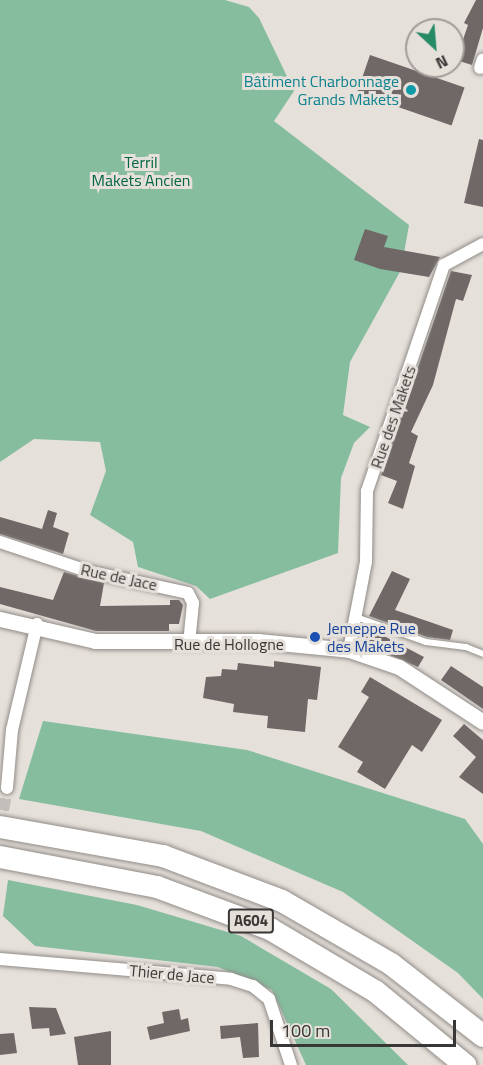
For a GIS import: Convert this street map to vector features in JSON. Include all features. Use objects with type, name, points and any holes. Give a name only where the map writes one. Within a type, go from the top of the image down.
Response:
[{"type":"highway","name":"A604","points":[[0,827],[163,856],[282,901],[392,964],[483,1036]]},
{"type":"highway","name":"A604","points":[[0,857],[157,887],[270,929],[375,991],[465,1065]]},
{"type":"street","name":"Rue des Makets","points":[[349,650],[366,562],[367,491],[444,265],[483,244]]},
{"type":"street","name":"Rue de Jace","points":[[0,542],[87,571],[188,593],[193,603],[189,644]]},
{"type":"street","name":"Rue de Hollogne","points":[[0,619],[37,624],[94,640],[189,644],[258,641],[349,650],[418,678],[483,723]]},
{"type":"street","points":[[7,788],[6,729],[32,652],[37,624]]},
{"type":"street","name":"Thier de Jace","points":[[0,959],[231,980],[253,986],[269,999],[291,1065]]},
{"type":"lane","points":[[355,617],[426,642],[466,647],[483,654]]},
{"type":"green space","name":"Terril Makets Ancien","points":[[0,0],[225,0],[249,7],[259,18],[294,91],[274,121],[409,225],[401,270],[350,362],[343,415],[370,427],[354,443],[341,478],[338,553],[210,599],[196,586],[138,567],[133,542],[90,515],[106,471],[100,442],[34,439],[0,462]]},
{"type":"green space","points":[[43,721],[247,750],[465,819],[483,844],[483,999],[458,973],[343,892],[201,831],[19,799]]},
{"type":"green space","points":[[8,880],[137,905],[241,936],[331,989],[408,1065],[306,1065],[272,990],[218,967],[35,946],[3,916]]},
{"type":"building","points":[[476,0],[483,0],[483,28],[472,65],[465,63],[465,34],[468,25],[465,21]]},
{"type":"building","name":"Bâtiment Charbonnage Grands Makets","points":[[370,55],[405,67],[405,78],[437,78],[465,88],[452,125],[357,93]]},
{"type":"building","points":[[479,139],[483,140],[483,207],[464,203]]},
{"type":"building","points":[[365,229],[388,236],[384,247],[440,257],[429,277],[380,269],[354,260]]},
{"type":"building","points":[[451,271],[472,275],[463,301],[456,299],[433,385],[411,432],[418,436],[409,463],[415,466],[403,509],[388,503],[397,481],[381,475]]},
{"type":"building","points":[[48,510],[57,513],[53,527],[69,533],[63,554],[0,534],[0,517],[42,529]]},
{"type":"building","points":[[392,571],[410,579],[395,610],[453,630],[450,640],[427,637],[369,616]]},
{"type":"building","points":[[64,572],[104,583],[100,606],[170,605],[170,600],[179,600],[183,605],[179,624],[169,624],[169,631],[96,631],[0,604],[0,587],[53,600]]},
{"type":"building","points":[[365,626],[424,657],[418,667],[359,642]]},
{"type":"building","points":[[274,661],[321,667],[317,700],[308,699],[305,732],[267,728],[268,716],[233,712],[234,704],[203,698],[206,677],[221,676],[222,669],[237,670],[238,663],[274,667]]},
{"type":"building","points":[[451,666],[483,687],[483,709],[441,680]]},
{"type":"building","points":[[370,677],[442,720],[422,752],[412,745],[385,789],[357,772],[363,762],[338,747],[369,697],[361,692]]},
{"type":"building","points":[[464,724],[483,740],[483,794],[459,777],[476,757],[453,736]]},
{"type":"building","points":[[29,1007],[56,1008],[66,1034],[50,1036],[49,1028],[32,1029]]},
{"type":"building","points":[[179,1009],[181,1020],[188,1018],[190,1031],[150,1040],[147,1027],[164,1023],[162,1012]]},
{"type":"building","points":[[258,1023],[259,1057],[243,1058],[240,1037],[221,1039],[220,1026]]},
{"type":"building","points":[[111,1031],[111,1065],[78,1065],[74,1037]]},
{"type":"building","points":[[14,1033],[17,1053],[0,1055],[0,1034]]},
{"type":"tunnel","points":[[0,828],[7,788]]},
{"type":"place","name":"Bâtiment Charbonnage Grands Makets","points":[[411,90]]},
{"type":"place","name":"Jemeppe Rue des Makets","points":[[315,637]]}]
